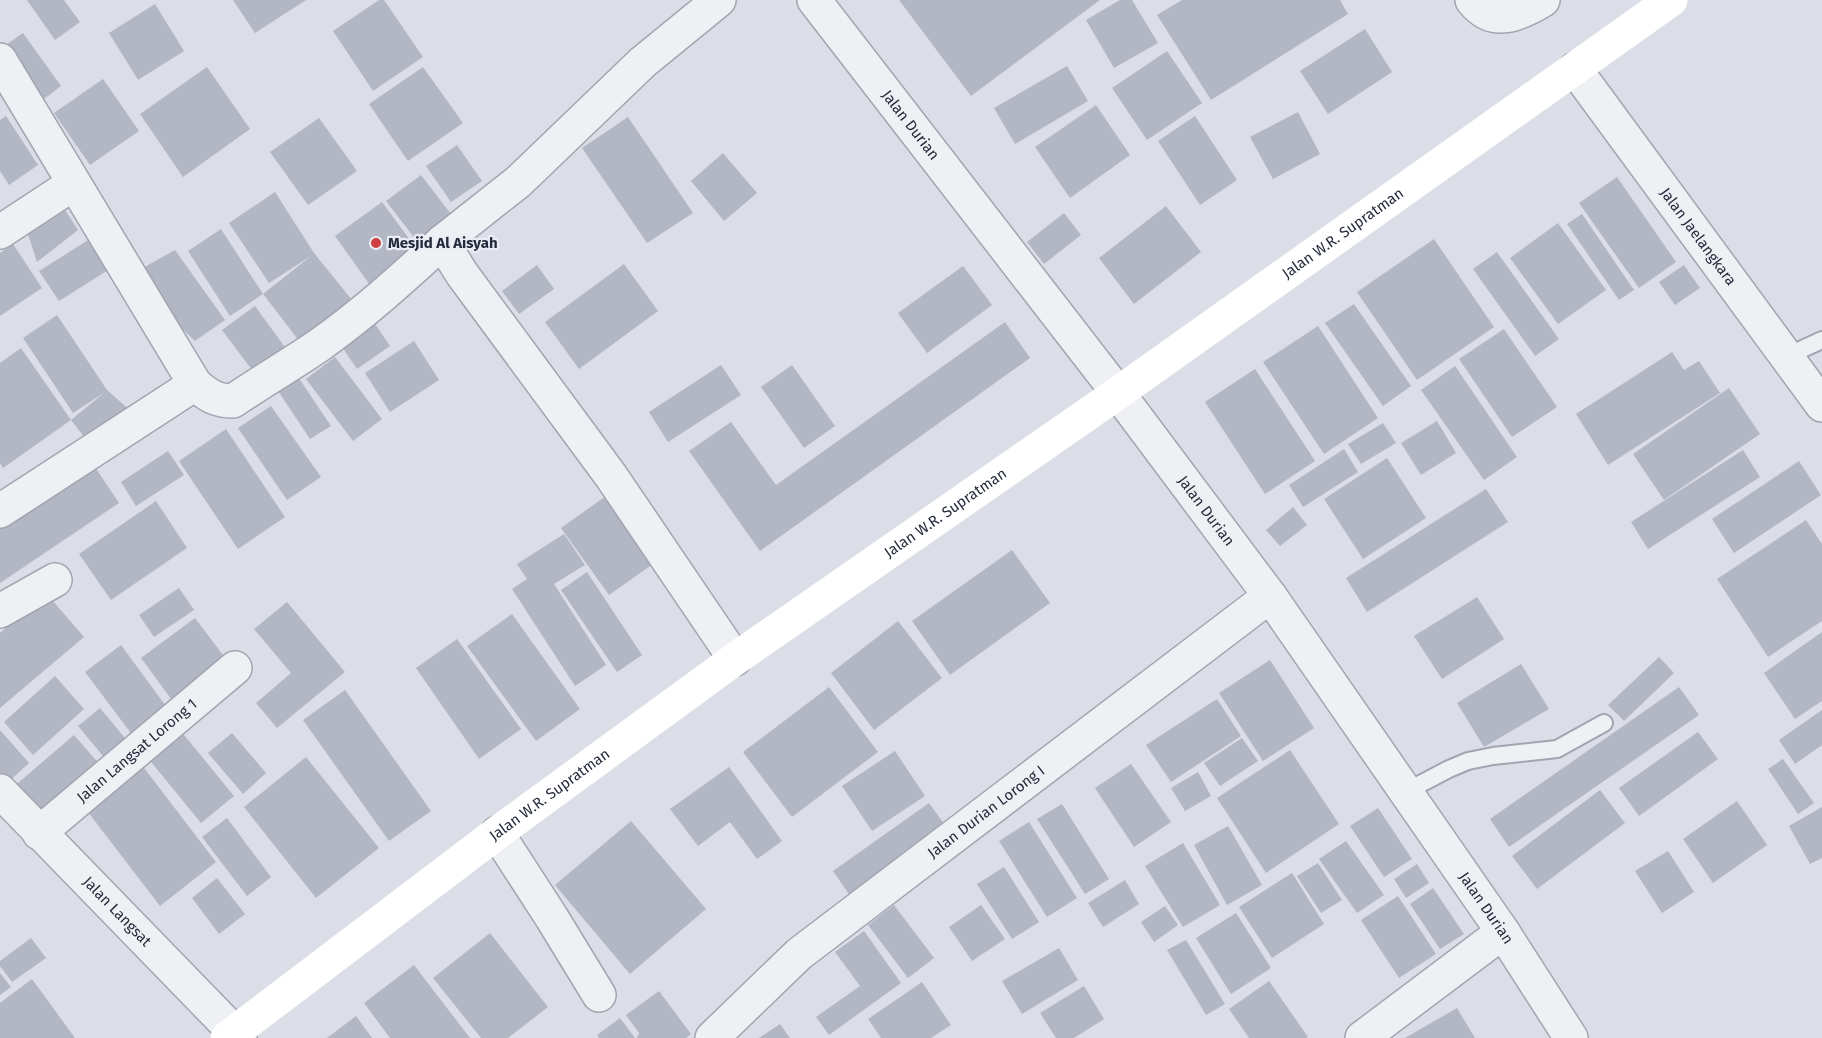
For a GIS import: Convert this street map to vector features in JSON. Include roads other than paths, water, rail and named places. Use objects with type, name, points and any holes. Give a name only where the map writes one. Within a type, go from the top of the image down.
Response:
[{"type":"street","points":[[0,60],[195,384],[206,394],[219,401],[233,401],[326,340],[387,293],[442,243],[518,182],[643,62],[719,0]]},
{"type":"street","name":"Jalan Durian","points":[[814,0],[1118,393],[1270,596],[1503,932],[1571,1038]]},
{"type":"street","points":[[1472,0],[1479,9],[1492,17],[1508,16],[1543,0]]},
{"type":"street","name":"Jalan W.R. Supratman","points":[[234,1036],[497,833],[735,659],[1118,393],[1671,0]]},
{"type":"street","name":"Jalan Jaelangkara","points":[[1575,69],[1822,405]]},
{"type":"street","points":[[0,232],[73,184]]},
{"type":"street","points":[[442,243],[462,274],[611,476],[735,659]]},
{"type":"street","points":[[0,511],[195,384]]},
{"type":"street","points":[[0,611],[55,580]]},
{"type":"street","name":"Jalan Durian Lorong I","points":[[712,1038],[799,954],[1270,596]]},
{"type":"street","name":"Jalan Langsat Lorong 1","points":[[39,833],[235,668]]},
{"type":"street","name":"Jalan Langsat","points":[[0,791],[234,1036]]},
{"type":"street","points":[[497,833],[599,995]]},
{"type":"street","points":[[1362,1038],[1503,932]]},
{"type":"lane","points":[[1787,356],[1822,340]]},
{"type":"lane","points":[[1405,792],[1468,761],[1557,749],[1604,723]]},
{"type":"place","name":"Mesjid Al Aisyah","points":[[376,243]]}]
